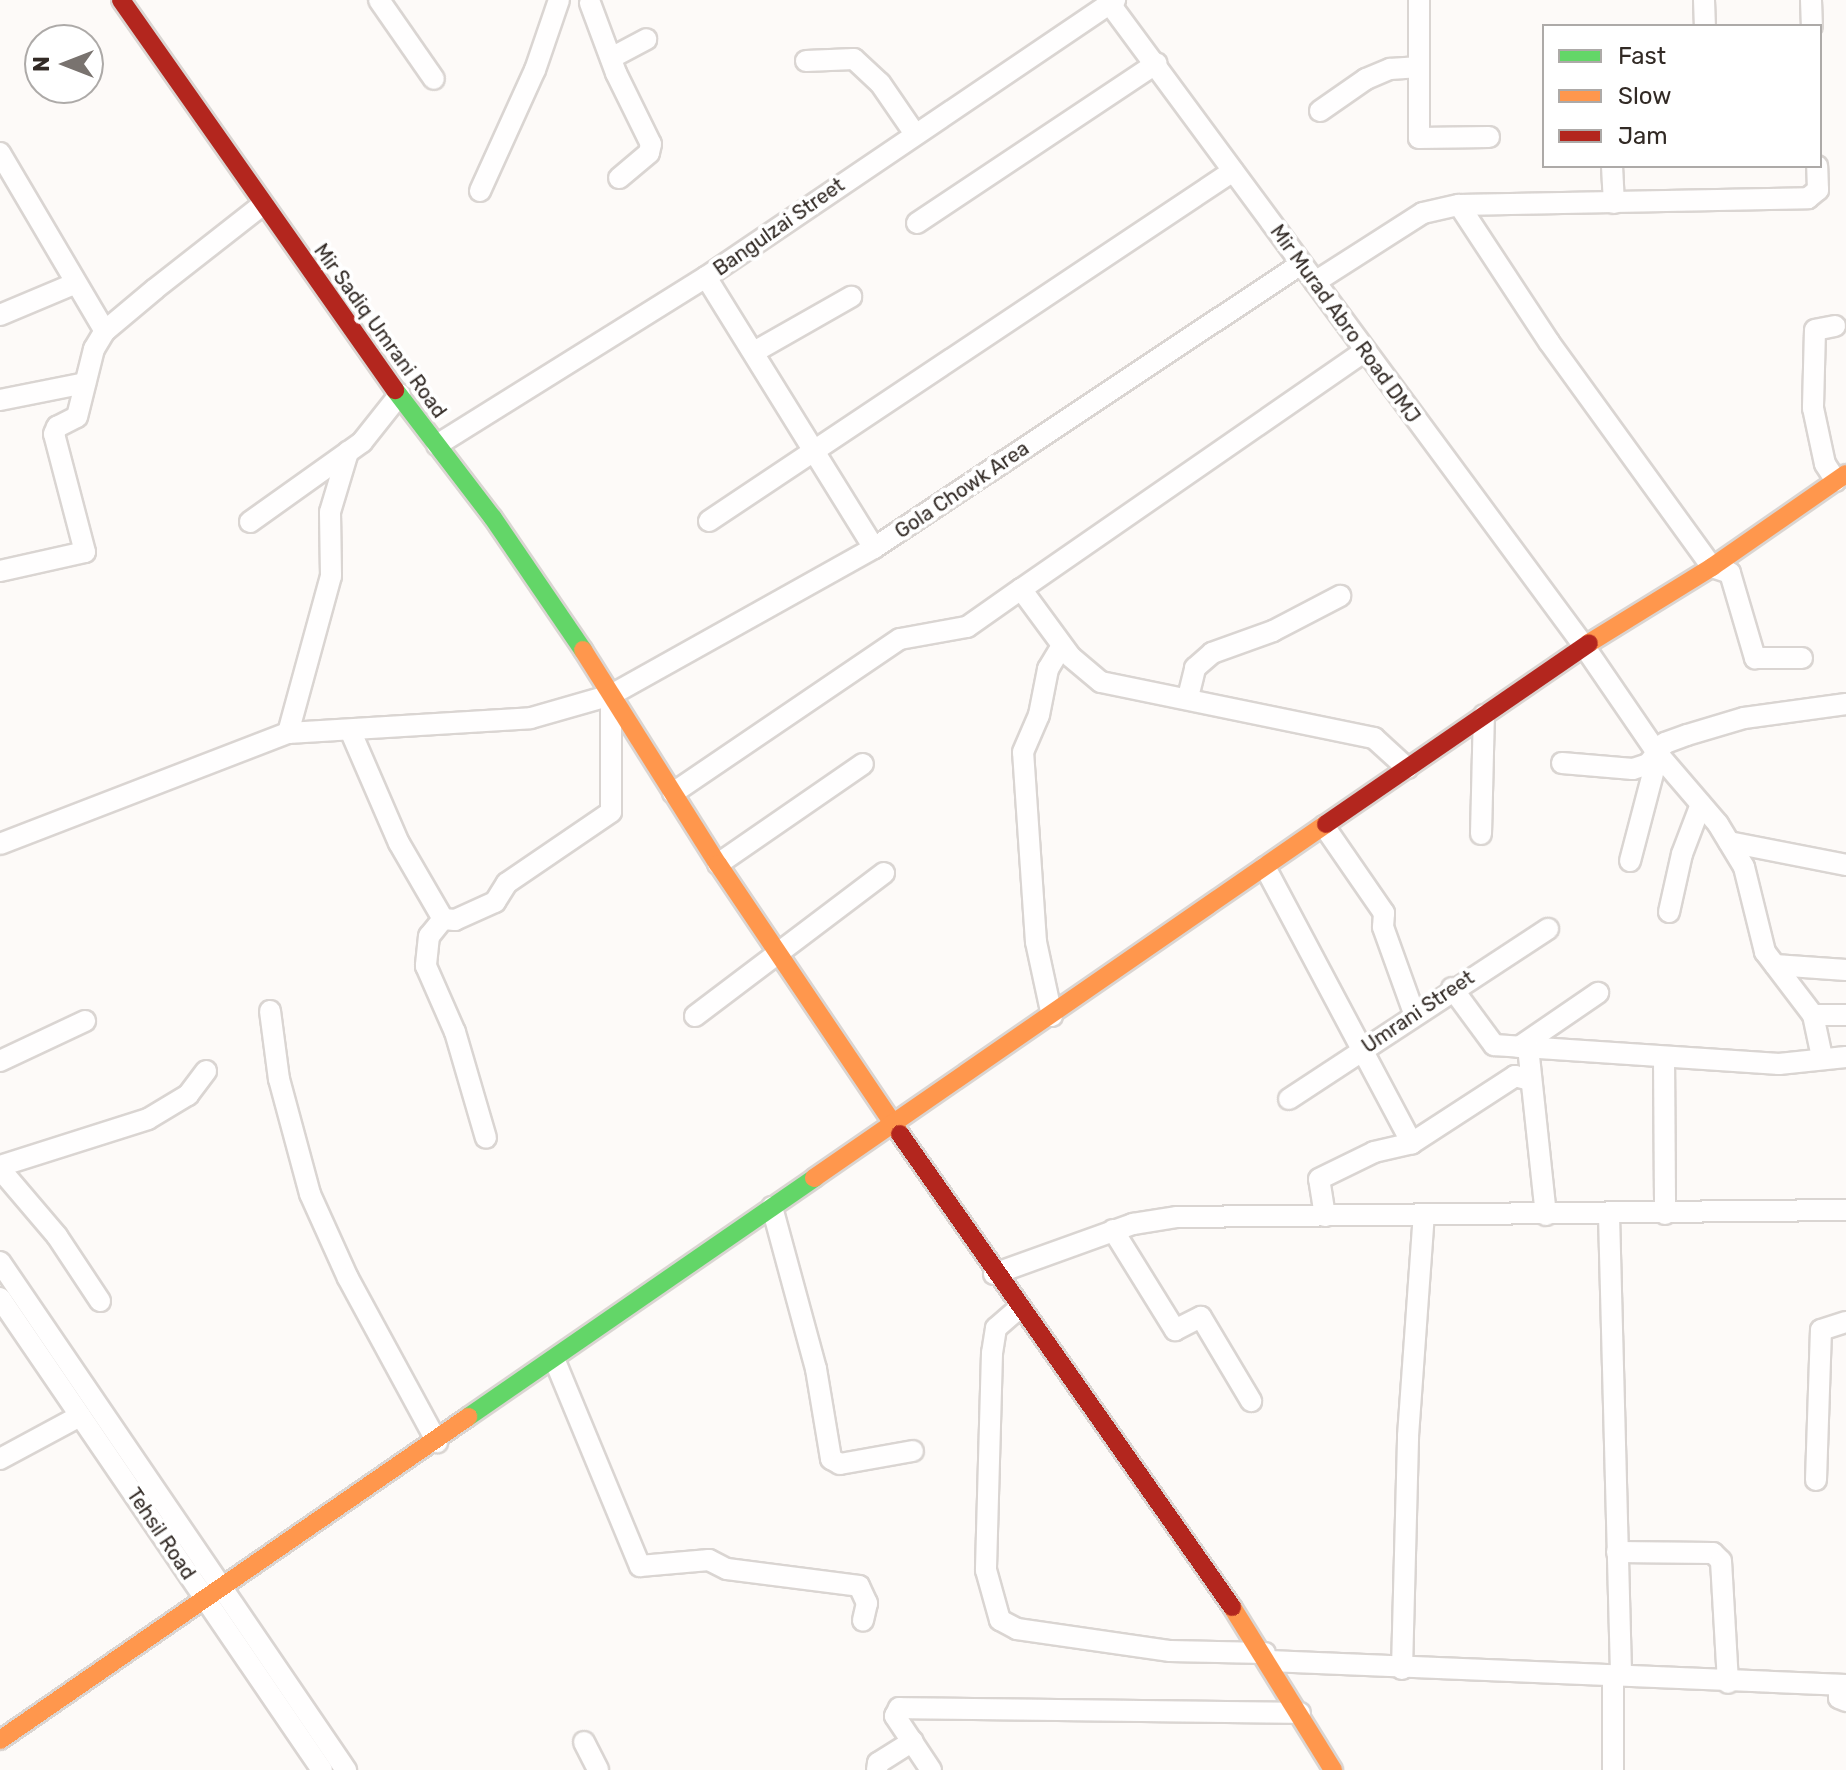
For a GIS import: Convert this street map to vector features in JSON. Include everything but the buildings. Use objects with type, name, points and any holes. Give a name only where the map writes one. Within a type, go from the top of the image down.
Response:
[{"type":"street","name":"Mir Sadiq Umrani Road","points":[[121,0],[262,205],[437,445],[609,690],[779,957],[895,1122],[994,1274],[1267,1657],[1333,1770]]},
{"type":"street","points":[[379,0],[434,79]]},
{"type":"street","points":[[480,191],[535,70],[559,0]]},
{"type":"street","points":[[1419,0],[1416,67],[1419,138],[1489,137]]},
{"type":"street","points":[[1704,0],[1705,24]]},
{"type":"street","points":[[1811,0],[1812,24]]},
{"type":"street","name":"Mir Murad Abro Road DMJ","points":[[1111,1],[1584,646],[1658,754],[1729,842],[1744,867],[1756,925],[1775,965],[1813,1015]]},
{"type":"street","name":"Bangulzai Street","points":[[437,445],[706,277],[1111,1]]},
{"type":"street","points":[[590,3],[652,149],[619,178]]},
{"type":"street","points":[[611,58],[646,39]]},
{"type":"street","points":[[806,61],[854,59],[880,83],[915,134]]},
{"type":"street","points":[[917,223],[1157,63]]},
{"type":"street","points":[[1320,111],[1366,79],[1390,69],[1416,67]]},
{"type":"street","points":[[0,153],[105,331]]},
{"type":"street","points":[[1612,168],[1614,203]]},
{"type":"street","points":[[1315,282],[1423,213],[1459,205],[1808,198],[1818,190],[1817,168]]},
{"type":"street","points":[[709,521],[1233,171]]},
{"type":"street","points":[[0,571],[85,552],[54,434],[57,427],[74,423],[94,349],[105,331],[223,231],[262,205]]},
{"type":"street","points":[[1459,205],[1549,342],[1712,567],[1730,573],[1755,658],[1802,658]]},
{"type":"street","name":"Gola Chowk Area","points":[[0,844],[288,733],[531,718],[609,690],[874,548],[1301,264]]},
{"type":"street","points":[[706,277],[874,548]]},
{"type":"street","points":[[0,315],[76,283]]},
{"type":"street","points":[[754,352],[851,297]]},
{"type":"street","points":[[0,1740],[555,1361],[772,1207],[1584,646],[1712,567],[1841,477],[1825,464],[1813,408],[1815,330],[1835,326]]},
{"type":"street","points":[[673,793],[900,639],[967,627],[1365,351]]},
{"type":"street","points":[[0,400],[85,383]]},
{"type":"street","points":[[250,522],[377,428],[400,394]]},
{"type":"street","points":[[288,733],[331,576],[330,512],[348,452]]},
{"type":"street","points":[[1021,589],[1062,646],[1101,682],[1188,697],[1374,738],[1407,768]]},
{"type":"street","points":[[1188,697],[1195,668],[1212,653],[1273,631],[1340,596]]},
{"type":"street","points":[[1052,1016],[1036,942],[1023,752],[1039,715],[1048,669],[1062,646]]},
{"type":"street","points":[[443,919],[455,920],[495,902],[507,883],[611,812],[609,690]]},
{"type":"street","points":[[1630,861],[1658,754],[1665,743],[1744,718],[1846,704]]},
{"type":"street","points":[[1481,834],[1484,715]]},
{"type":"street","points":[[350,730],[371,787],[443,919]]},
{"type":"street","points":[[1562,763],[1633,769],[1658,754]]},
{"type":"street","points":[[718,864],[863,764]]},
{"type":"street","points":[[1669,912],[1682,854],[1701,804]]},
{"type":"street","points":[[1324,826],[1384,913],[1383,927],[1414,1013]]},
{"type":"street","points":[[1729,842],[1846,865]]},
{"type":"street","points":[[1265,867],[1360,1051],[1412,1143]]},
{"type":"street","points":[[695,1016],[779,957],[884,873]]},
{"type":"street","points":[[443,919],[429,936],[426,966],[455,1032],[486,1138]]},
{"type":"street","name":"Umrani Street","points":[[1289,1099],[1452,988],[1548,929]]},
{"type":"street","points":[[1775,965],[1846,970]]},
{"type":"street","points":[[1452,988],[1481,1034],[1494,1045],[1779,1064],[1822,1057],[1846,1057]]},
{"type":"street","points":[[1523,1047],[1598,993]]},
{"type":"street","points":[[270,1011],[279,1079],[310,1194],[348,1278],[437,1442]]},
{"type":"street","points":[[1822,1057],[1813,1015],[1846,1015]]},
{"type":"street","points":[[0,1061],[85,1021]]},
{"type":"street","points":[[1523,1047],[1530,1080],[1546,1215]]},
{"type":"street","points":[[1664,1057],[1665,1214]]},
{"type":"street","points":[[100,1301],[57,1236],[0,1168],[148,1119],[188,1095],[206,1071]]},
{"type":"street","points":[[1325,1216],[1319,1179],[1374,1152],[1412,1143],[1515,1076],[1530,1080]]},
{"type":"street","points":[[772,1207],[816,1369],[831,1459],[840,1464],[913,1451]]},
{"type":"street","points":[[994,1274],[1113,1230],[1177,1217],[1609,1215],[1846,1210]]},
{"type":"street","points":[[1402,1669],[1408,1436],[1424,1215]]},
{"type":"street","points":[[1609,1215],[1617,1552],[1613,1770]]},
{"type":"street","points":[[1113,1230],[1175,1330],[1201,1317],[1251,1401]]},
{"type":"street","points":[[0,1262],[213,1593],[346,1770]]},
{"type":"street","name":"Tehsil Road","points":[[0,1298],[80,1416],[213,1593],[322,1770]]},
{"type":"street","points":[[1018,1309],[996,1328],[992,1353],[986,1570],[1000,1620],[1017,1629],[1170,1651],[1402,1669],[1617,1675],[1844,1690]]},
{"type":"street","points":[[1816,1480],[1821,1330],[1846,1322]]},
{"type":"street","points":[[555,1361],[640,1566],[709,1560],[727,1569],[859,1586],[867,1603],[863,1621]]},
{"type":"street","points":[[0,1459],[80,1416]]},
{"type":"street","points":[[1617,1552],[1713,1553],[1721,1561],[1728,1683]]},
{"type":"street","points":[[931,1770],[895,1716],[899,1708],[1300,1713]]},
{"type":"street","points":[[877,1770],[878,1763],[913,1741]]},
{"type":"street","points":[[584,1742],[598,1770]]},
{"type":"traffic: fast","points":[[395,390],[493,518],[583,650]]},
{"type":"traffic: fast","points":[[468,1417],[814,1178]]},
{"type":"traffic: slow","points":[[1589,643],[1712,567],[1846,474]]},
{"type":"traffic: slow","points":[[583,650],[718,864],[900,1134]]},
{"type":"traffic: slow","points":[[814,1178],[1326,824]]},
{"type":"traffic: slow","points":[[0,1740],[468,1417]]},
{"type":"traffic: slow","points":[[1232,1607],[1333,1770]]},
{"type":"traffic: jam","points":[[121,0],[395,390]]},
{"type":"traffic: jam","points":[[1326,824],[1589,643]]},
{"type":"traffic: jam","points":[[900,1134],[1232,1607]]}]
